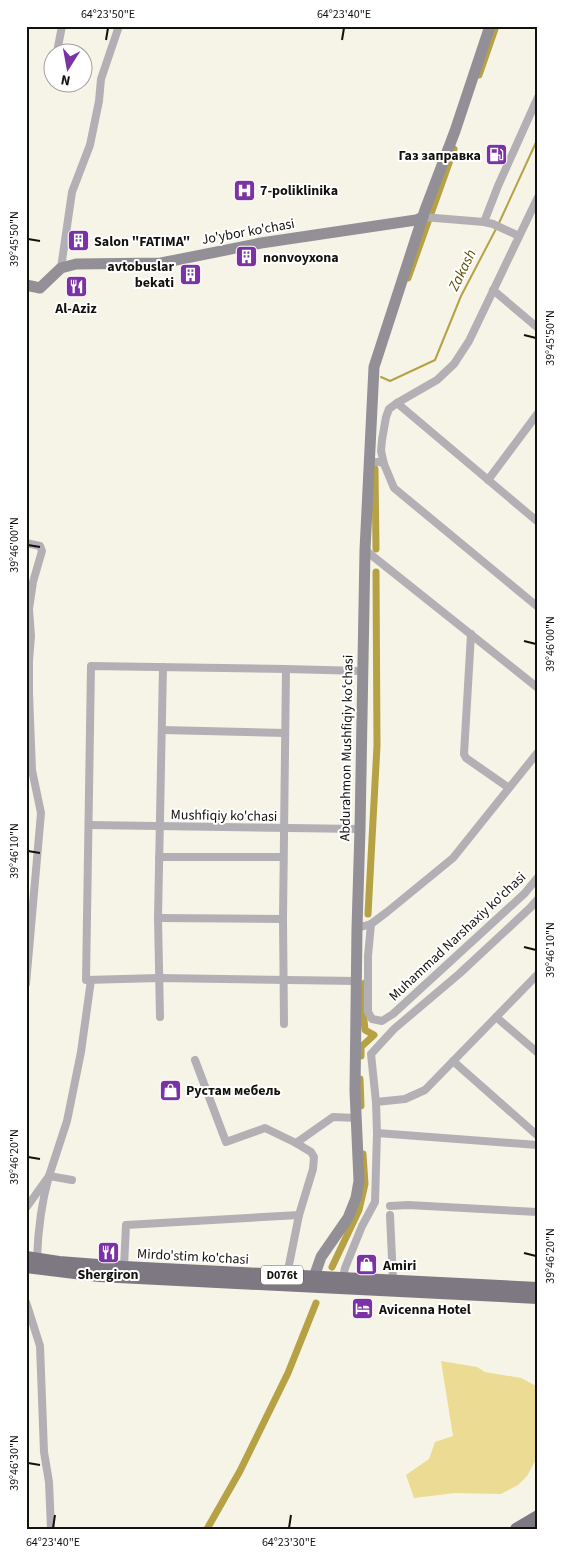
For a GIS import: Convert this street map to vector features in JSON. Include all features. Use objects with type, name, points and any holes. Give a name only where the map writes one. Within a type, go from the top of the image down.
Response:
[{"type":"main road","name":"Mirdo'stim ko'chasi","points":[[32,1258],[124,1267],[538,1288]]},
{"type":"main road","name":"Mirdo'stim ko'chasi","points":[[26,1267],[99,1276],[538,1298]]},
{"type":"main road","points":[[516,1529],[538,1516]]},
{"type":"street","points":[[59,42],[62,26]]},
{"type":"street","points":[[26,285],[40,288],[61,268],[72,192],[90,145],[99,101],[101,79],[119,26]]},
{"type":"street","name":"Abdurahmon Mushfiqiy koʻchasi","points":[[314,1276],[321,1257],[348,1218],[356,1198],[358,1181],[356,982],[362,672],[368,462],[374,367],[490,26]]},
{"type":"street","points":[[484,222],[538,97]]},
{"type":"street","points":[[538,197],[516,234],[469,341],[454,364],[437,380],[389,409],[383,428],[381,451],[394,488],[538,607]]},
{"type":"street","points":[[425,217],[438,220],[484,222],[516,234]]},
{"type":"street","name":"Jo'ybor ko'chasi","points":[[61,268],[76,264],[161,263],[261,243],[416,220],[425,217]]},
{"type":"street","points":[[493,290],[538,328]]},
{"type":"street","points":[[397,403],[538,522]]},
{"type":"street","points":[[488,480],[538,414]]},
{"type":"street","points":[[368,462],[384,464]]},
{"type":"street","points":[[26,543],[40,546],[42,551],[33,582],[29,609],[31,636],[28,661],[32,770],[41,813],[26,984]]},
{"type":"street","points":[[365,550],[538,688]]},
{"type":"street","points":[[471,634],[464,754],[466,758],[509,788]]},
{"type":"street","points":[[356,982],[158,978],[86,980],[91,666],[286,668],[362,672]]},
{"type":"street","points":[[160,1017],[158,918],[163,667]]},
{"type":"street","points":[[284,1024],[283,857],[286,668]]},
{"type":"street","points":[[162,730],[285,733]]},
{"type":"street","points":[[357,928],[371,924],[453,858],[538,752]]},
{"type":"street","name":"Mushfiqiy ko'chasi","points":[[88,825],[360,830]]},
{"type":"street","points":[[159,857],[283,857]]},
{"type":"street","name":"Muhammad Narshaxiy ko'chasi","points":[[371,924],[368,956],[368,1012],[372,1019],[382,1021],[393,1014],[525,893],[538,877]]},
{"type":"street","points":[[343,1278],[362,1226],[375,1202],[377,1133],[371,1054],[394,1029],[459,974],[538,899]]},
{"type":"street","points":[[158,918],[283,919]]},
{"type":"street","points":[[376,1102],[405,1099],[425,1090],[538,974]]},
{"type":"street","points":[[32,1258],[42,1201],[67,1121],[81,1052],[91,980]]},
{"type":"street","points":[[496,1017],[538,1053]]},
{"type":"street","points":[[195,1060],[226,1142],[265,1128],[296,1143],[311,1152],[314,1157],[314,1169],[299,1215],[287,1275]]},
{"type":"street","points":[[454,1061],[538,1136]]},
{"type":"street","points":[[296,1143],[333,1117],[356,1118]]},
{"type":"street","points":[[377,1133],[538,1145]]},
{"type":"street","points":[[49,1176],[72,1180]]},
{"type":"street","points":[[26,1208],[49,1176]]},
{"type":"street","points":[[393,1280],[390,1210],[418,1206],[538,1212]]},
{"type":"street","points":[[124,1267],[126,1224],[299,1215]]},
{"type":"street","points":[[26,1302],[40,1346],[43,1443],[49,1482],[51,1529]]},
{"type":"shaded area","points":[[441,1361],[477,1367],[485,1372],[521,1378],[538,1387],[538,1456],[527,1476],[518,1485],[501,1494],[455,1493],[414,1498],[406,1475],[429,1459],[435,1442],[453,1436]]},
{"type":"waterway","points":[[479,75],[496,26]]},
{"type":"waterway","name":"Zakash","points":[[499,223],[538,138]]},
{"type":"waterway","points":[[408,278],[454,149]]},
{"type":"waterway","name":"Zakash","points":[[381,377],[390,381],[435,360],[461,296],[497,227]]},
{"type":"waterway","points":[[375,469],[376,549]]},
{"type":"waterway","points":[[368,914],[377,746],[376,572]]},
{"type":"waterway","points":[[361,1056],[361,1047],[374,1035],[365,1030],[363,1009],[365,983]]},
{"type":"waterway","points":[[360,1079],[361,1106]]},
{"type":"waterway","points":[[332,1267],[359,1210],[365,1184],[363,1154]]},
{"type":"waterway","points":[[207,1529],[240,1471],[288,1373],[316,1303]]},
{"type":"place","name":"Газ заправка","points":[[497,155]]},
{"type":"place","name":"7-poliklinika","points":[[244,190]]},
{"type":"place","name":"Salon \"FATIMA\"","points":[[78,241]]},
{"type":"place","name":"nonvoyxona","points":[[247,257]]},
{"type":"place","name":"avtobuslar bekati","points":[[190,274]]},
{"type":"place","name":"Al-Aziz","points":[[76,286]]},
{"type":"place","name":"Рустам мебель","points":[[170,1090]]},
{"type":"place","name":"Shergiron","points":[[108,1252]]},
{"type":"place","name":"Amiri","points":[[367,1265]]},
{"type":"place","name":"Avicenna Hotel","points":[[363,1309]]}]
